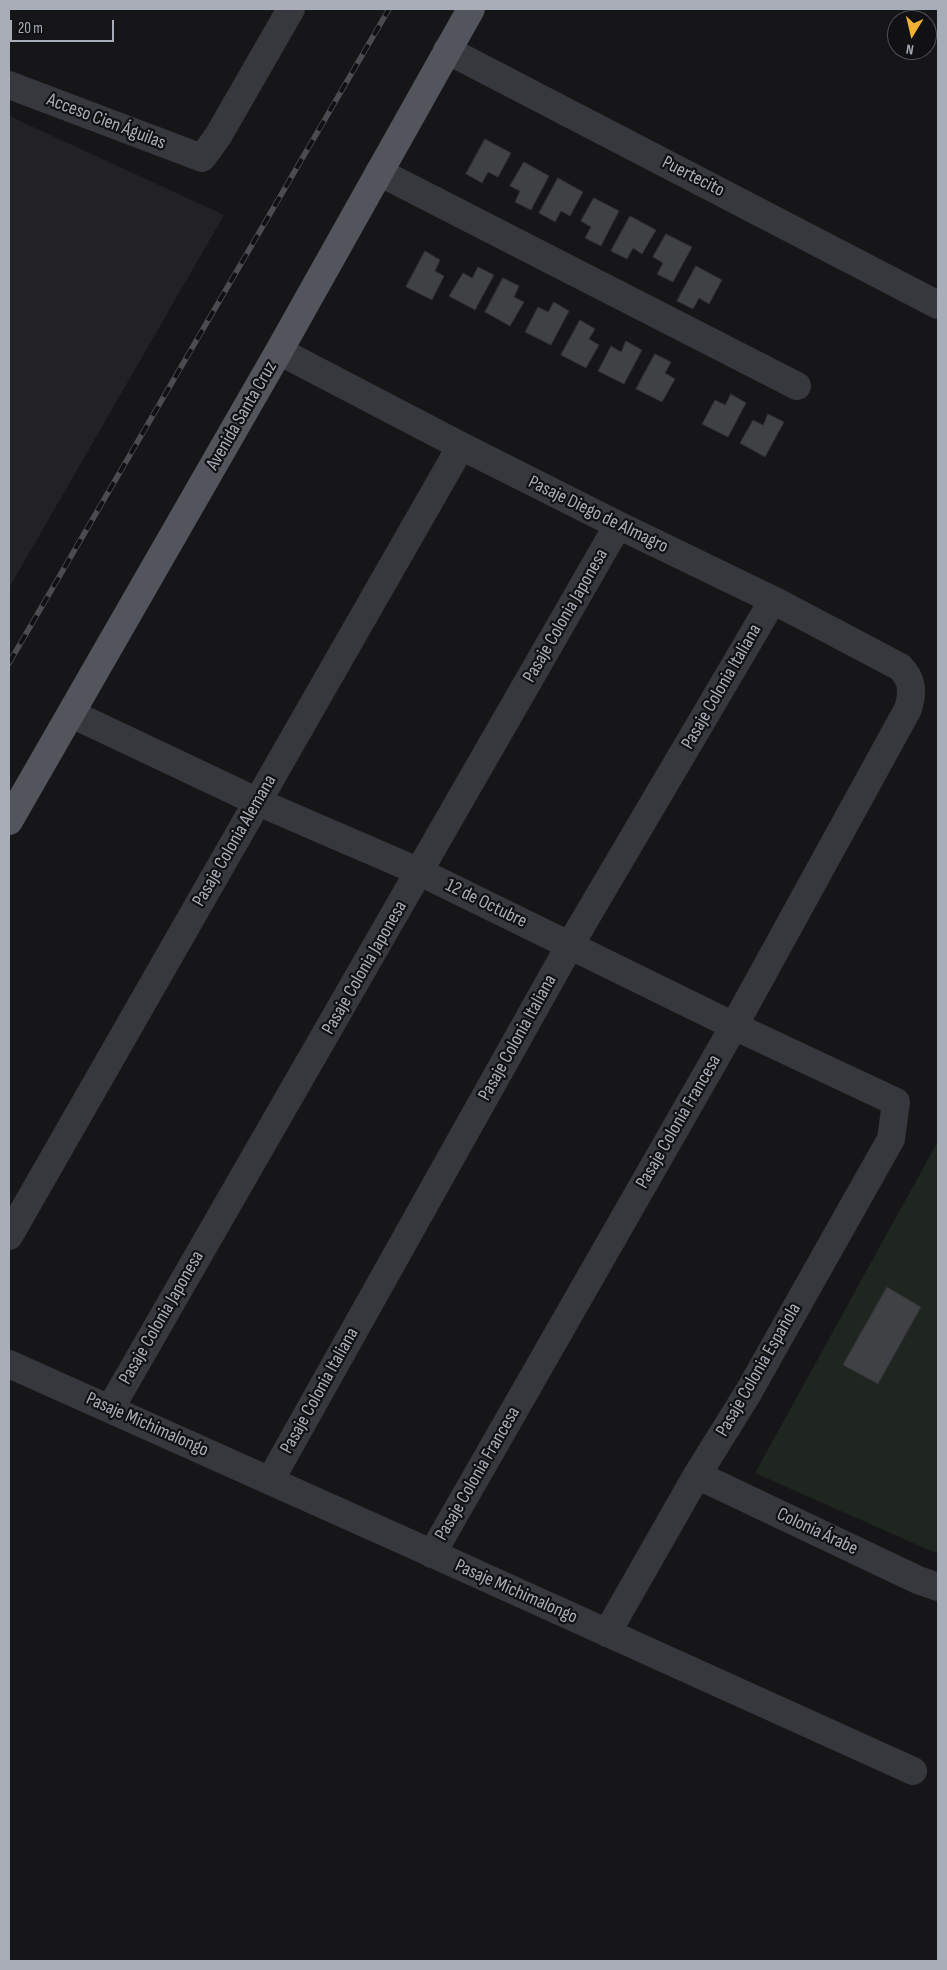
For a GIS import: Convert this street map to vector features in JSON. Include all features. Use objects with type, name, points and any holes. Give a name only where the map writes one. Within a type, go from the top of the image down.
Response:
[{"type":"main road","name":"Avenida Santa Cruz","points":[[9,822],[279,351],[447,50],[472,9]]},
{"type":"street","name":"Acceso Cien Águilas","points":[[9,85],[202,158],[218,136],[291,9]]},
{"type":"street","name":"Puertecito","points":[[447,50],[938,305]]},
{"type":"street","points":[[379,172],[797,386]]},
{"type":"street","name":"Pasaje Diego de Almagro","points":[[279,351],[461,446],[773,600],[900,667],[908,675],[911,684]]},
{"type":"street","name":"Pasaje Colonia Alemana","points":[[9,1236],[461,446]]},
{"type":"street","name":"Pasaje Colonia Japonesa","points":[[110,1409],[618,525]]},
{"type":"street","name":"Pasaje Colonia Italiana","points":[[270,1479],[570,945],[773,600]]},
{"type":"street","name":"Pasaje Colonia Francesa","points":[[432,1554],[734,1026],[908,709],[912,695],[911,684]]},
{"type":"street","name":"12 de Octubre","points":[[72,714],[258,802],[420,872],[734,1026],[896,1102]]},
{"type":"street","name":"Pasaje Colonia Española","points":[[607,1633],[697,1475],[748,1392],[891,1139],[896,1102]]},
{"type":"street","name":"Pasaje Michimalongo","points":[[9,1364],[270,1479],[913,1771]]},
{"type":"street","name":"Colonia Árabe","points":[[697,1475],[918,1580],[938,1587]]},
{"type":"shaded area","points":[[9,116],[224,215],[9,588]]},
{"type":"shaded area","points":[[938,1141],[938,1554],[755,1473]]},
{"type":"building","points":[[485,139],[511,153],[498,177],[488,172],[482,183],[466,174]]},
{"type":"building","points":[[524,162],[549,176],[531,210],[515,202],[520,191],[510,186]]},
{"type":"building","points":[[558,178],[583,192],[570,216],[561,211],[555,222],[539,213]]},
{"type":"building","points":[[594,198],[619,211],[601,246],[585,238],[591,227],[581,221]]},
{"type":"building","points":[[630,216],[656,230],[642,254],[633,248],[627,259],[611,251]]},
{"type":"building","points":[[666,234],[692,247],[673,282],[657,274],[663,263],[653,257]]},
{"type":"building","points":[[425,251],[440,260],[435,271],[444,276],[432,300],[406,287]]},
{"type":"building","points":[[696,266],[722,280],[709,304],[699,298],[693,309],[677,301]]},
{"type":"building","points":[[478,267],[494,275],[475,310],[449,296],[463,273],[472,278]]},
{"type":"building","points":[[503,278],[519,286],[514,297],[524,302],[510,326],[485,312]]},
{"type":"building","points":[[554,302],[569,311],[551,345],[525,332],[538,307],[548,312]]},
{"type":"building","points":[[580,320],[595,329],[589,339],[599,345],[586,368],[561,355]]},
{"type":"building","points":[[626,341],[642,350],[624,384],[598,371],[611,346],[621,352]]},
{"type":"building","points":[[655,354],[671,362],[665,373],[675,379],[662,402],[636,389]]},
{"type":"building","points":[[731,394],[746,403],[728,437],[702,424],[715,400],[725,405]]},
{"type":"building","points":[[768,414],[784,422],[765,457],[740,443],[753,420],[763,425]]},
{"type":"building","points":[[887,1287],[921,1307],[878,1384],[843,1365]]},
{"type":"railway","points":[[9,663],[389,9]]}]
